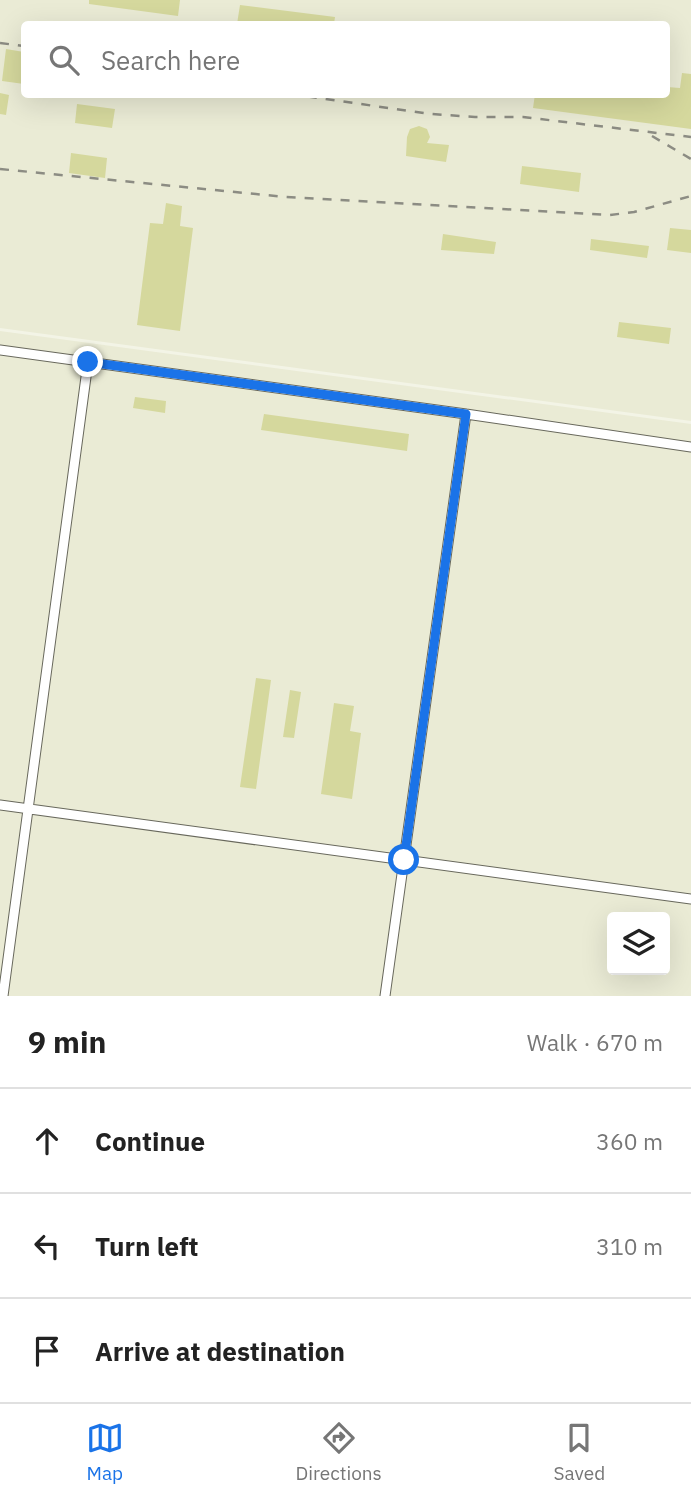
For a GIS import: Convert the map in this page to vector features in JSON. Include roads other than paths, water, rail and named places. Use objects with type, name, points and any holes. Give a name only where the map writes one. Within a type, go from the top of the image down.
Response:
[{"type":"lane","points":[[0,350],[691,447]]},
{"type":"lane","points":[[3,996],[88,362]]},
{"type":"lane","points":[[385,996],[466,414]]},
{"type":"lane","points":[[0,805],[691,899]]},
{"type":"railway","points":[[0,43],[21,46]]},
{"type":"railway","points":[[318,98],[431,114],[523,117],[691,137]]},
{"type":"railway","points":[[652,136],[691,159]]},
{"type":"railway","points":[[0,169],[286,197],[610,215],[634,212],[691,196]]}]
